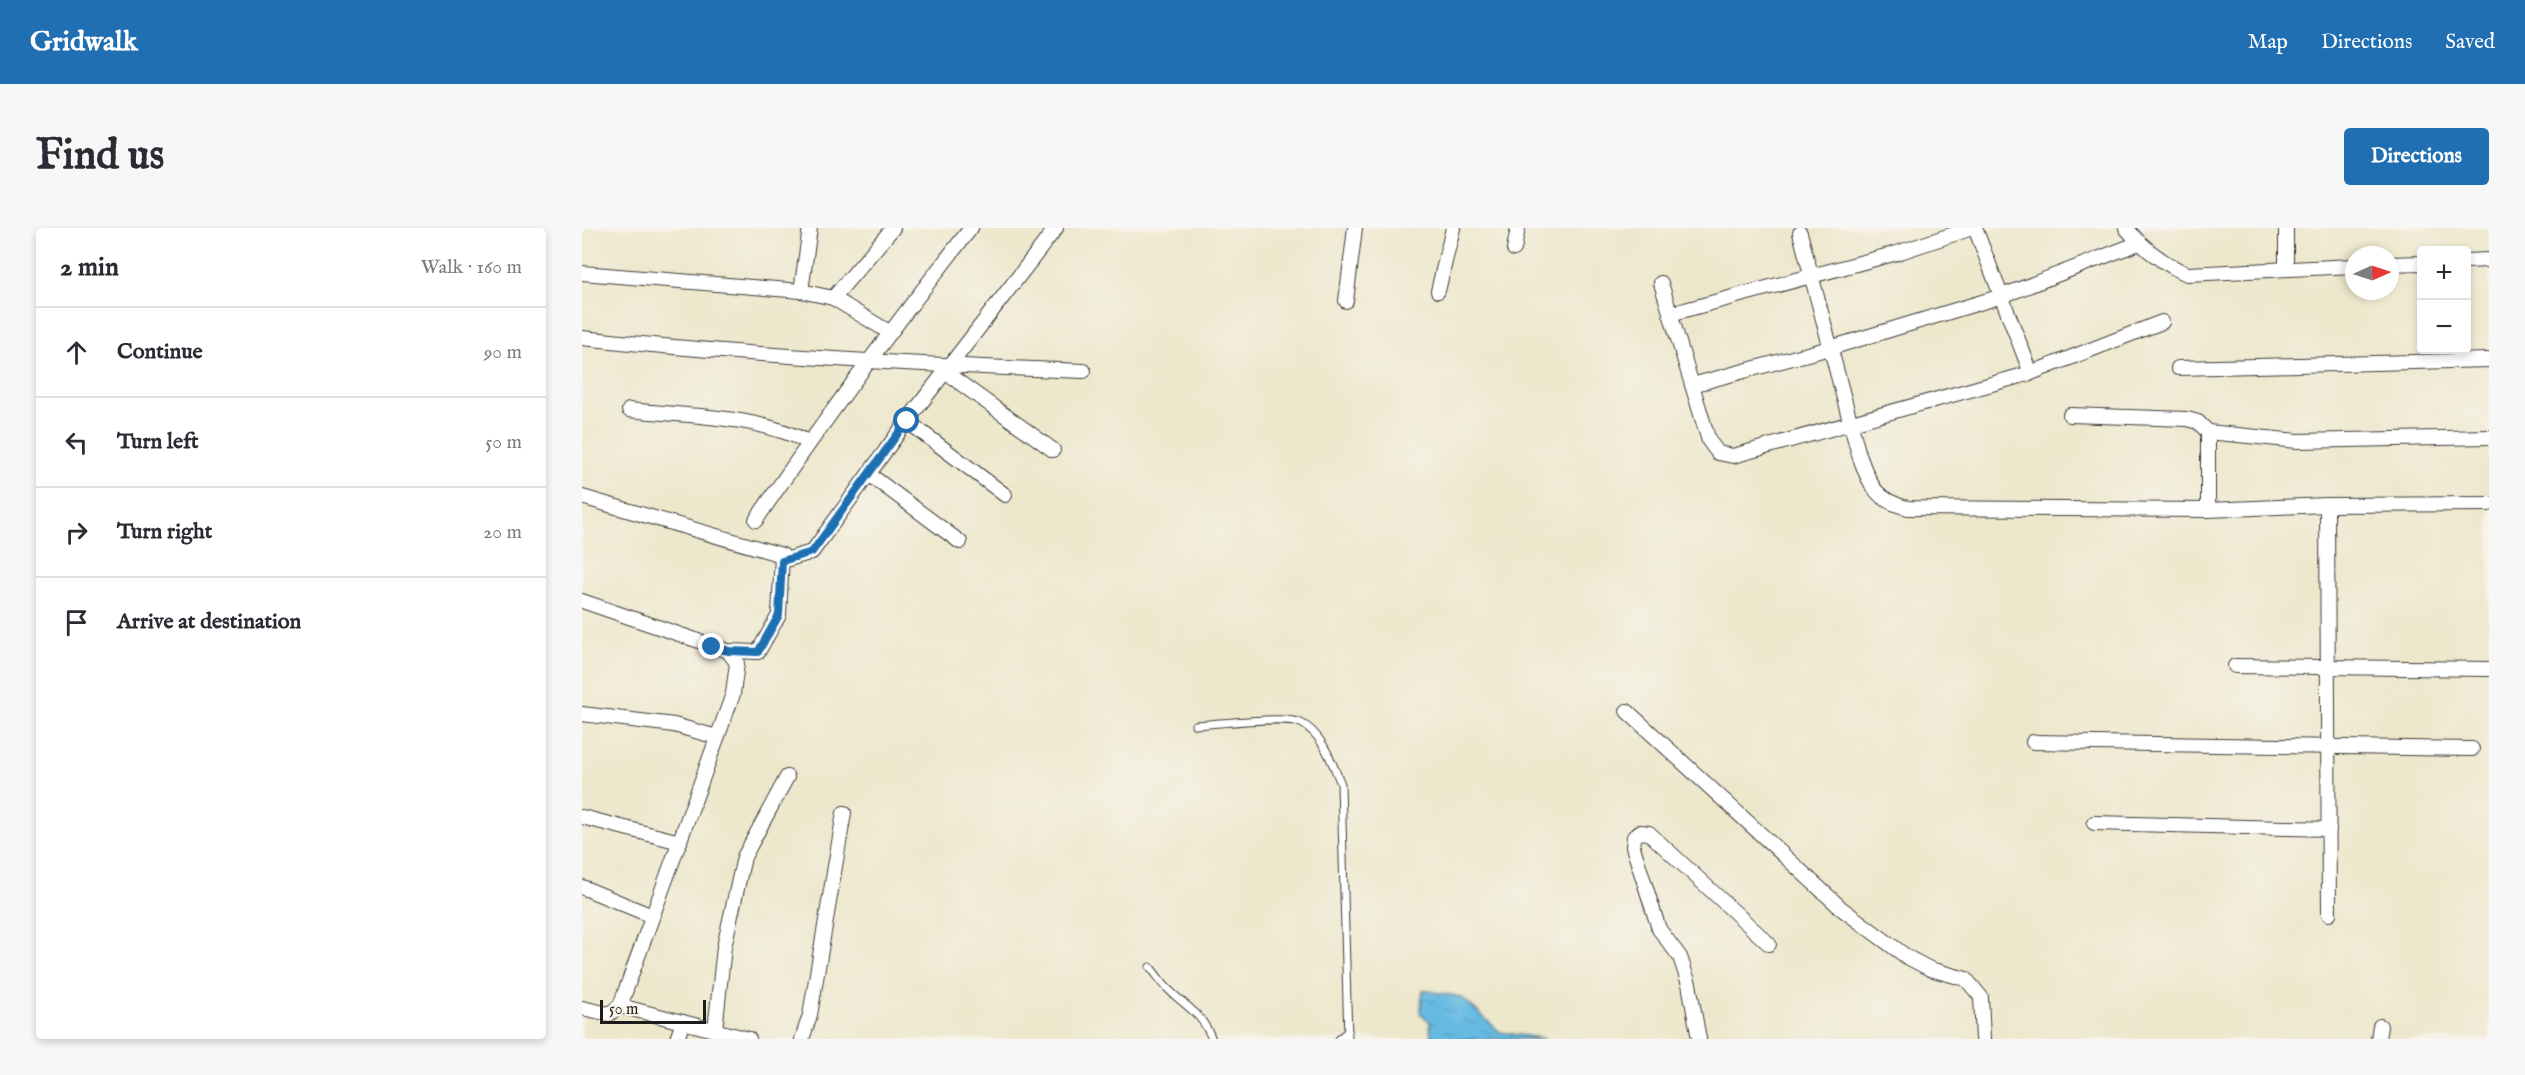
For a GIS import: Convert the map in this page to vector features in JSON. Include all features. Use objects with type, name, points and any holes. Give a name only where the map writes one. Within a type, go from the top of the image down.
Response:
[{"type":"street","points":[[801,291],[810,228]]},
{"type":"street","points":[[833,298],[893,228]]},
{"type":"street","points":[[756,520],[889,332],[971,228]]},
{"type":"street","points":[[782,561],[812,552],[907,421],[1056,228]]},
{"type":"street","points":[[1346,301],[1354,228]]},
{"type":"street","points":[[1438,291],[1453,228]]},
{"type":"street","points":[[1514,249],[1518,228]]},
{"type":"street","points":[[1670,314],[1897,253],[1973,228],[2031,372]]},
{"type":"street","points":[[2126,228],[2139,243],[2169,266],[2187,274],[2210,275],[2345,266]]},
{"type":"street","points":[[2286,228],[2286,269]]},
{"type":"street","points":[[1800,233],[1850,422],[1870,484],[1888,503],[1908,508],[2208,510],[2327,505],[2489,504]]},
{"type":"street","points":[[1692,385],[1830,348],[2001,296],[2139,243]]},
{"type":"street","points":[[2471,261],[2489,260]]},
{"type":"street","points":[[2399,264],[2417,263]]},
{"type":"street","points":[[582,273],[801,291],[833,298],[889,332]]},
{"type":"street","points":[[1661,283],[1709,441],[1718,453],[1733,456],[2031,372],[2162,322]]},
{"type":"street","points":[[582,338],[696,350],[948,369],[1084,371]]},
{"type":"street","points":[[2178,368],[2489,360]]},
{"type":"street","points":[[948,369],[1053,450]]},
{"type":"street","points":[[629,410],[764,425],[786,430],[809,442]]},
{"type":"street","points":[[2070,416],[2187,418],[2198,422],[2208,432],[2298,441],[2489,437]]},
{"type":"street","points":[[907,421],[1005,495]]},
{"type":"street","points":[[2208,432],[2208,510]]},
{"type":"street","points":[[870,475],[960,542]]},
{"type":"street","points":[[582,497],[782,555],[779,615],[758,652],[729,651],[582,601]]},
{"type":"street","points":[[2327,505],[2329,914]]},
{"type":"street","points":[[582,1008],[609,1014],[620,1006],[717,737],[736,676],[737,663],[729,651]]},
{"type":"street","points":[[2235,666],[2489,669]]},
{"type":"street","points":[[1627,711],[1842,909],[1907,957],[1940,973],[1966,979],[1981,997],[1983,1039]]},
{"type":"street","points":[[582,714],[674,725],[717,737]]},
{"type":"street","points":[[2033,742],[2472,749]]},
{"type":"street","points":[[715,1030],[723,947],[744,857],[787,777]]},
{"type":"street","points":[[802,1039],[810,1015],[844,813]]},
{"type":"street","points":[[582,817],[680,842]]},
{"type":"street","points":[[2094,823],[2329,829]]},
{"type":"street","points":[[1705,1039],[1699,1039],[1689,984],[1680,957],[1659,929],[1651,910],[1633,847],[1634,837],[1640,832],[1649,833],[1769,944]]},
{"type":"street","points":[[582,887],[652,916]]},
{"type":"street","points":[[620,1006],[749,1039]]},
{"type":"street","points":[[677,1039],[683,1022]]},
{"type":"lane","points":[[1195,725],[1293,720],[1311,730],[1325,747],[1341,784],[1348,1035],[1339,1039]]},
{"type":"lane","points":[[1150,967],[1169,990],[1193,1009],[1205,1023],[1212,1039]]},
{"type":"water","points":[[1423,990],[1461,997],[1500,1032],[1545,1039],[1431,1039],[1430,1022],[1420,1013]]},
{"type":"route","points":[[712,647],[729,651],[758,652],[779,615],[782,561],[812,552],[907,421]]}]
